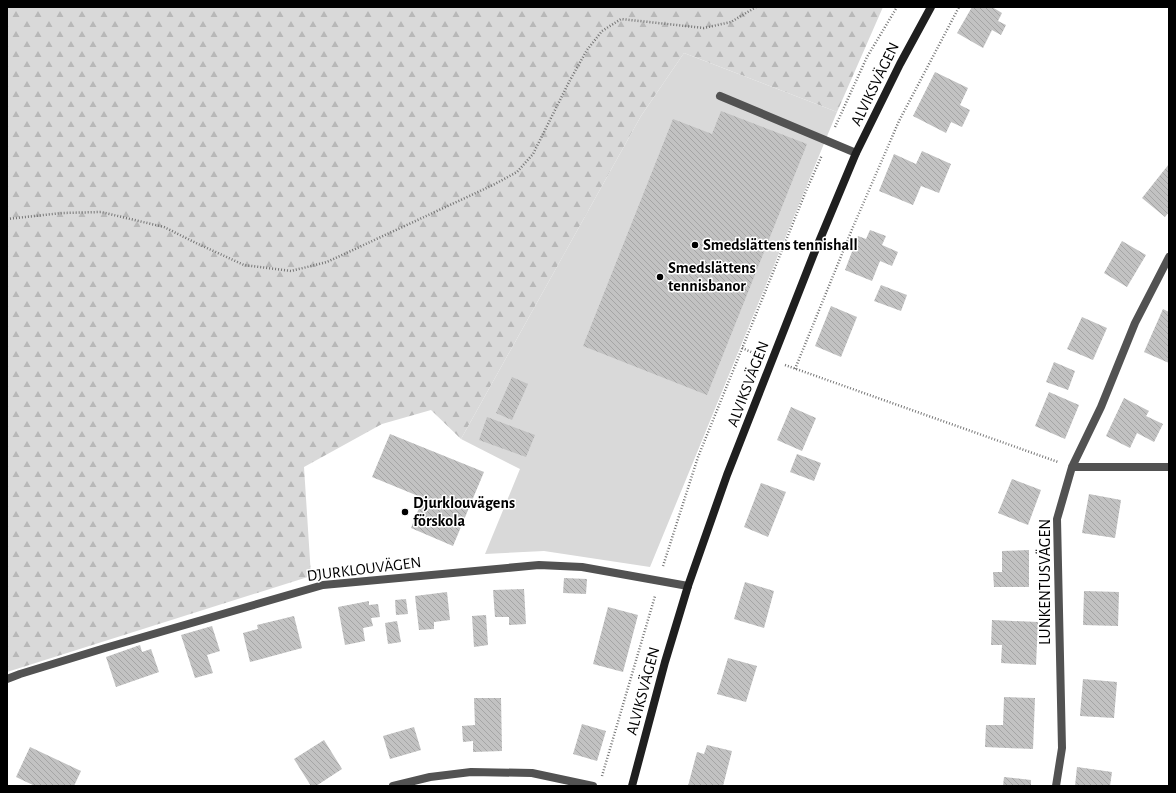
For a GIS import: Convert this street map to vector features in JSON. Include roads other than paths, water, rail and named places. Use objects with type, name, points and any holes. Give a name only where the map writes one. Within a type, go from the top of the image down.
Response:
[{"type":"street","name":"ALVIKSVÄGEN","points":[[632,786],[665,662],[688,586],[727,475],[813,256],[856,154],[900,64],[931,7]]},
{"type":"street","points":[[720,96],[856,154]]},
{"type":"street","name":"LUNKENTUSVÄGEN","points":[[1056,786],[1062,748],[1057,519],[1072,467],[1101,407],[1135,323],[1169,257]]},
{"type":"street","points":[[1072,467],[1169,468]]},
{"type":"street","name":"DJURKLOUVÄGEN","points":[[7,679],[104,648],[323,585],[539,565],[582,567],[688,586]]},
{"type":"street","points":[[393,786],[430,777],[471,772],[532,773],[593,786]]},
{"type":"place","name":"Smedslättens tennishall","points":[[695,245]]},
{"type":"place","name":"Smedslättens tennisbanor","points":[[660,277]]},
{"type":"place","name":"Djurklouvägens förskola","points":[[405,512]]}]
